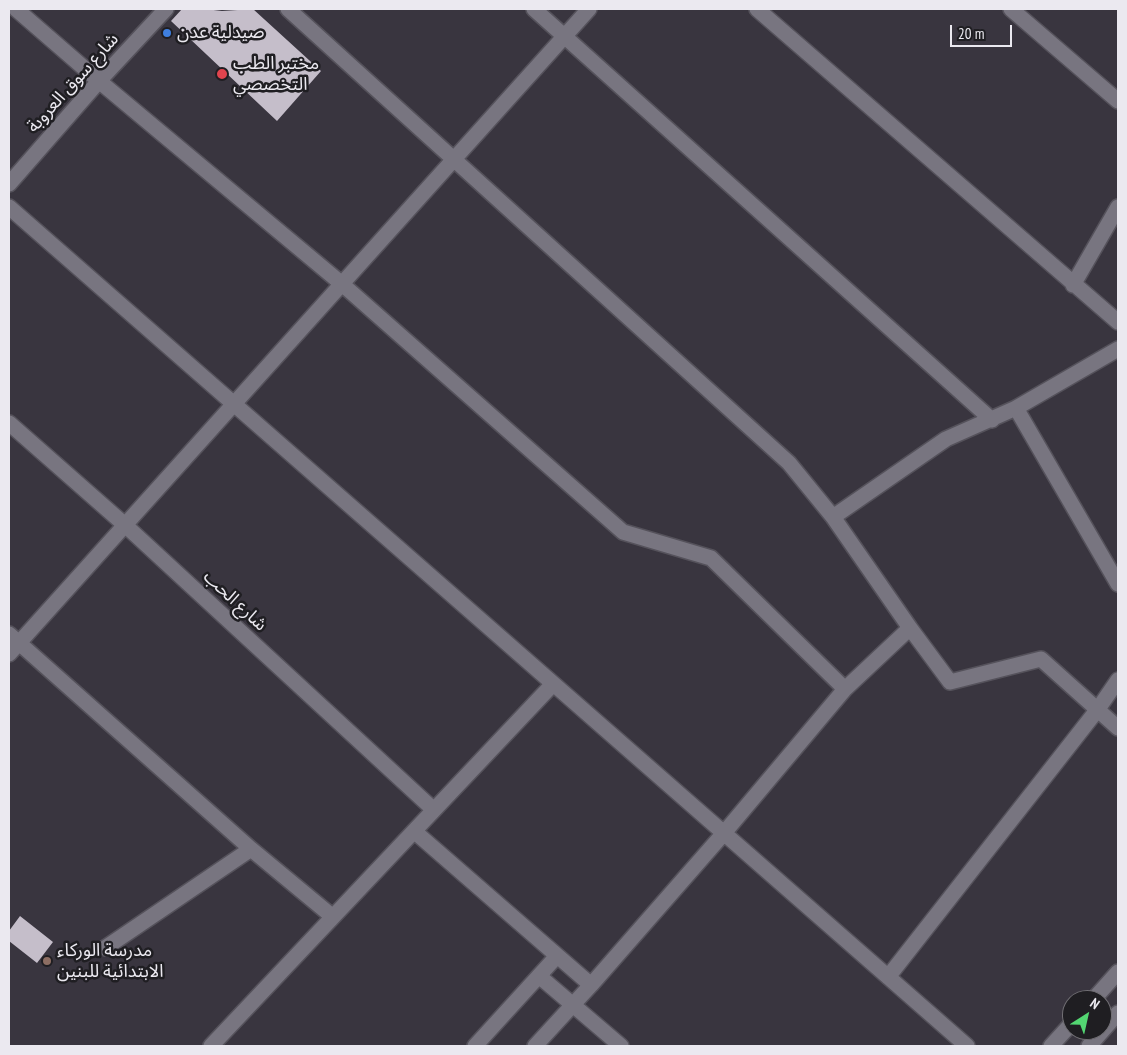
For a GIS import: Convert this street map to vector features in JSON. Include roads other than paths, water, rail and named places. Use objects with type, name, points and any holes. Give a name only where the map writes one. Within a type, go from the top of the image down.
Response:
[{"type":"street","points":[[16,9],[99,81],[342,284],[623,532],[711,558],[845,689]]},
{"type":"street","name":"شارع سوق العروبة","points":[[9,184],[99,81],[166,9]]},
{"type":"street","points":[[288,9],[789,463],[833,517],[950,682],[1041,659],[1118,728]]},
{"type":"street","points":[[534,9],[992,420]]},
{"type":"street","points":[[333,917],[12,644],[125,525],[589,9]]},
{"type":"street","points":[[757,9],[1118,322]]},
{"type":"street","points":[[1011,9],[1118,100]]},
{"type":"street","points":[[9,207],[967,1046]]},
{"type":"street","points":[[1074,285],[1118,207]]},
{"type":"street","points":[[833,517],[946,440],[1016,408],[1118,349]]},
{"type":"street","points":[[1016,408],[1118,584]]},
{"type":"street","name":"شارع الحب","points":[[9,423],[125,525],[434,810]]},
{"type":"street","points":[[535,1046],[724,834],[845,689],[910,628]]},
{"type":"street","points":[[888,977],[1098,709],[1118,680]]},
{"type":"street","points":[[215,1045],[553,684]]},
{"type":"street","points":[[414,832],[591,985]]},
{"type":"street","points":[[105,948],[251,849]]},
{"type":"street","points":[[475,1046],[557,956]]},
{"type":"street","points":[[1102,990],[1118,972]]},
{"type":"street","points":[[539,976],[621,1046]]},
{"type":"street","points":[[1089,1046],[1118,1013]]},
{"type":"street","points":[[1051,1046],[1062,1034]]},
{"type":"place","name":"صيدلية عدن","points":[[167,33]]},
{"type":"place","name":"مختبر الطب التخصصي","points":[[222,74]]},
{"type":"place","name":"مدرسة الوركاء الابتدائية للبنين","points":[[47,961]]}]
